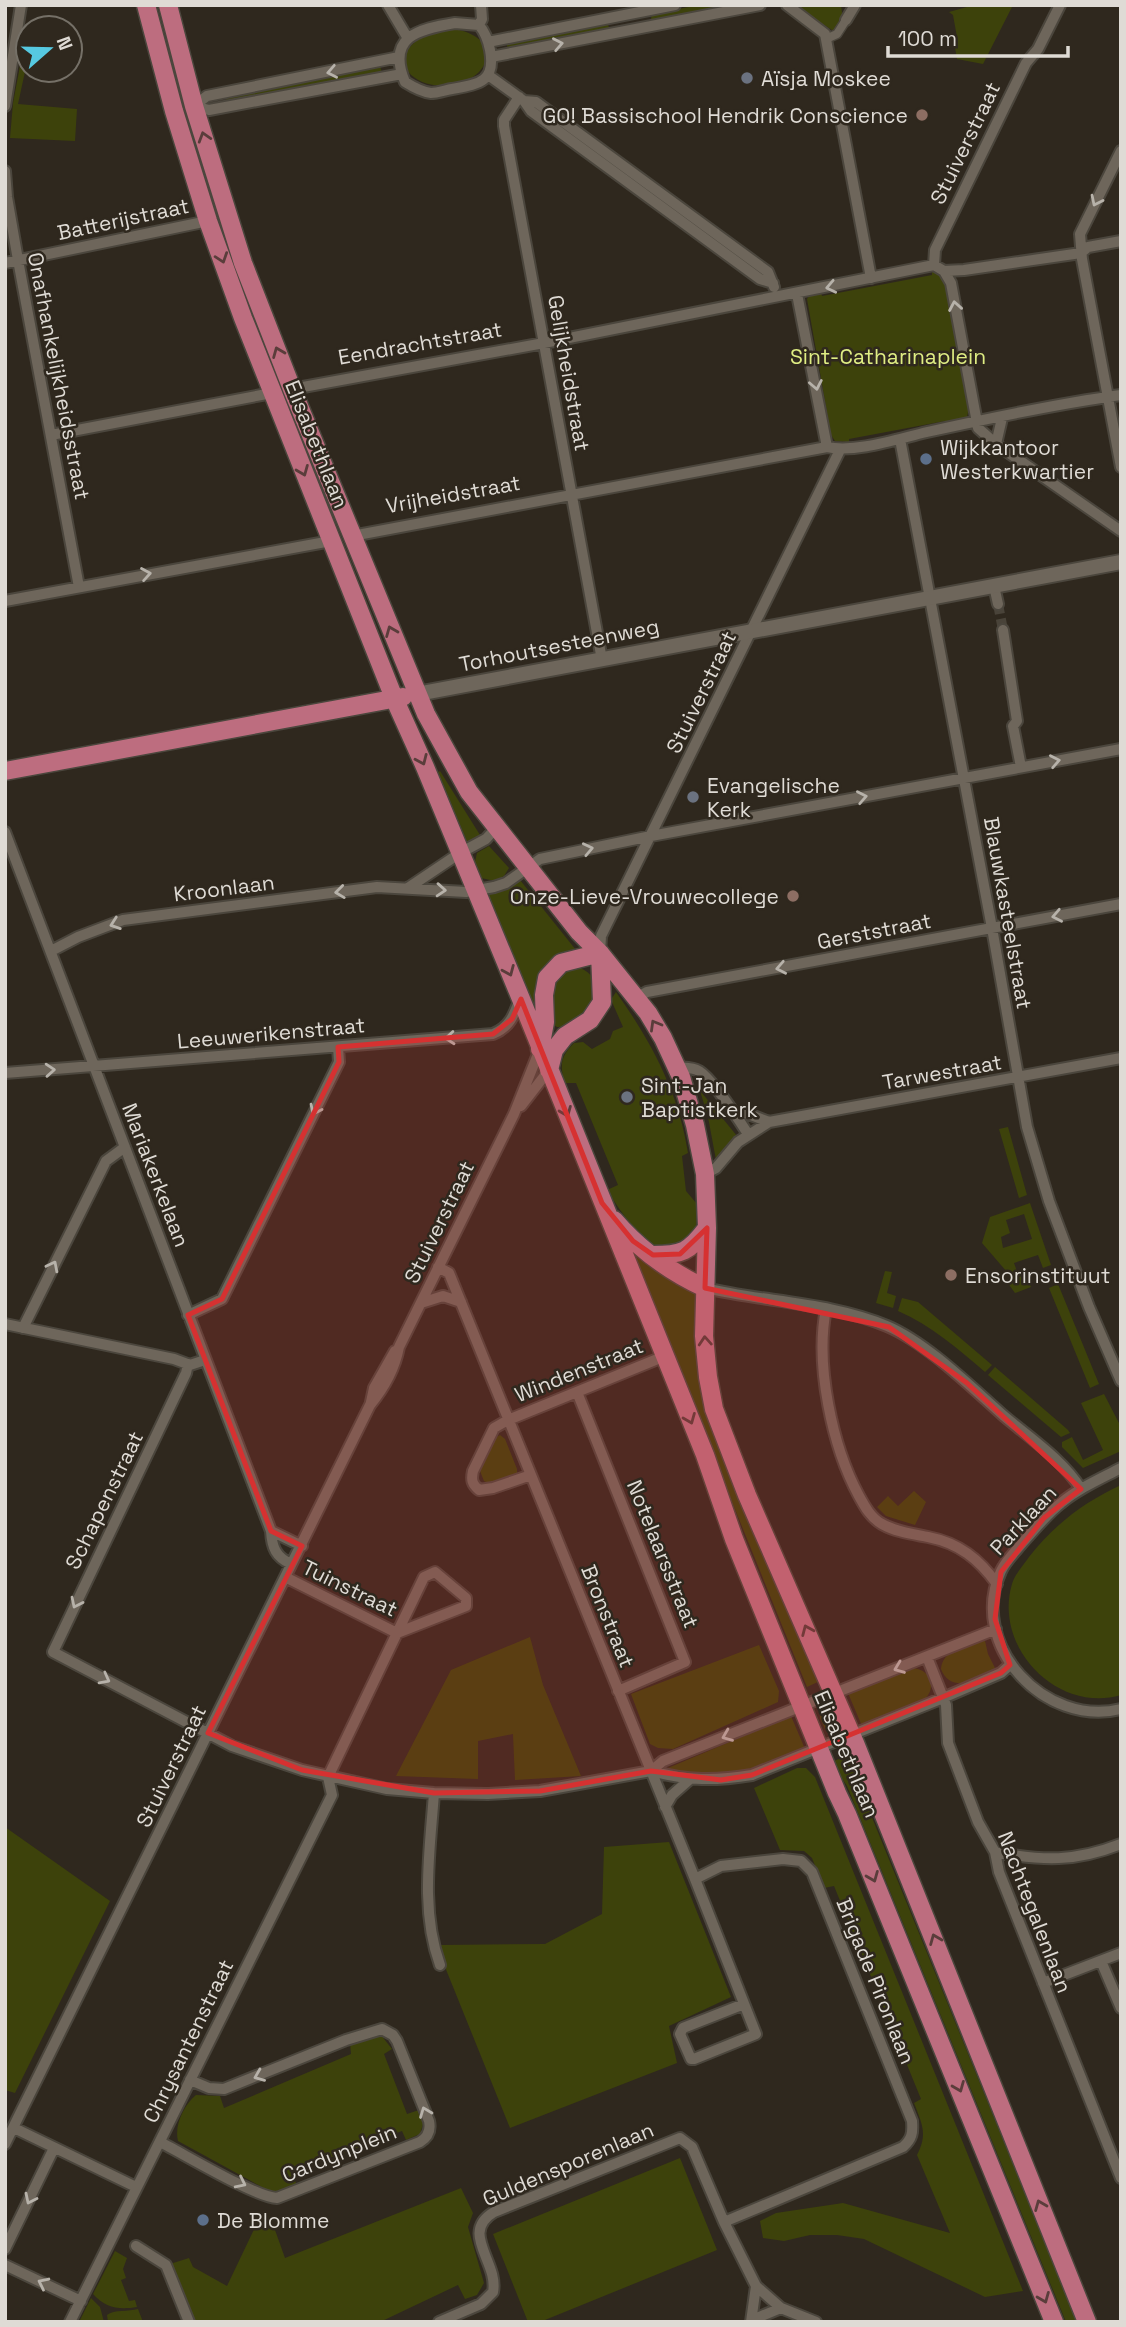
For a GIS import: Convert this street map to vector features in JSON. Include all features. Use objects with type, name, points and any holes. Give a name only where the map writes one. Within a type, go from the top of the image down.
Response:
[{"type":"main road","name":"Elisabethlaan","points":[[146,5],[174,111],[208,220],[272,394],[394,698],[549,1070],[705,1455],[734,1539],[1054,2322]]},
{"type":"main road","name":"Elisabethlaan","points":[[168,5],[194,106],[243,263],[352,536],[417,694],[442,747],[469,793],[656,1025],[676,1067],[695,1125],[705,1174],[707,1228],[704,1336],[714,1409],[747,1495],[852,1735],[1087,2322]]},
{"type":"main road","points":[[174,111],[194,106]]},
{"type":"main road","name":"Eendrachtstraat","points":[[272,394],[292,389]]},
{"type":"main road","name":"Vrijheidstraat","points":[[331,541],[352,536]]},
{"type":"main road","name":"Torhoutsesteenweg","points":[[5,771],[417,694]]},
{"type":"main road","points":[[540,1049],[545,1022],[544,995],[547,978],[561,963],[600,953],[602,1002],[590,1020],[565,1036],[554,1050],[549,1070]]},
{"type":"main road","name":"Elisabethlaan","points":[[602,1203],[633,1241],[678,1274],[705,1288]]},
{"type":"main road","points":[[653,1255],[680,1254],[695,1245],[707,1228]]},
{"type":"street","points":[[388,5],[407,37]]},
{"type":"street","points":[[479,25],[482,19],[481,5]]},
{"type":"street","points":[[488,42],[675,5]]},
{"type":"street","points":[[491,57],[760,5]]},
{"type":"street","points":[[787,5],[825,34],[871,278]]},
{"type":"street","points":[[826,39],[834,37],[842,28],[855,5]]},
{"type":"street","name":"Stuiverstraat","points":[[939,268],[935,250],[1020,75],[1038,48],[1060,5]]},
{"type":"street","points":[[632,14],[636,29]]},
{"type":"street","points":[[455,23],[479,25],[488,42],[491,57],[492,69],[488,75],[473,85],[431,93],[405,82],[399,57],[401,46],[407,37],[455,23]]},
{"type":"street","points":[[5,106],[14,51]]},
{"type":"street","points":[[194,106],[207,96],[399,57]]},
{"type":"street","points":[[194,106],[209,110],[402,74]]},
{"type":"street","points":[[488,75],[522,99],[536,102],[645,189],[768,272],[779,297]]},
{"type":"street","name":"Gelijkheidstraat","points":[[522,99],[504,120],[602,660]]},
{"type":"street","points":[[1121,151],[1080,234],[1106,397],[1121,467]]},
{"type":"street","name":"Onafhankelijkheidsstraat","points":[[5,171],[18,260],[79,587]]},
{"type":"street","name":"Batterijstraat","points":[[5,263],[208,220]]},
{"type":"street","points":[[1121,242],[1088,247],[1081,253],[964,270],[939,268],[871,278],[797,294],[827,447],[840,450],[1121,395]]},
{"type":"street","points":[[939,268],[951,283],[978,428],[996,444],[1120,528]]},
{"type":"street","name":"Eendrachtstraat","points":[[292,389],[797,294]]},
{"type":"street","name":"Eendrachtstraat","points":[[51,435],[272,394]]},
{"type":"street","points":[[996,444],[1002,418]]},
{"type":"street","name":"Blauwkasteelstraat","points":[[900,439],[1027,1126],[1049,1201],[1089,1307],[1121,1381]]},
{"type":"street","name":"Vrijheidstraat","points":[[352,536],[827,447]]},
{"type":"street","name":"Stuiverstraat","points":[[600,953],[601,936],[840,450]]},
{"type":"street","name":"Vrijheidstraat","points":[[5,601],[331,541]]},
{"type":"street","name":"Torhoutsesteenweg","points":[[417,694],[1121,562]]},
{"type":"street","points":[[994,586],[998,604]]},
{"type":"street","points":[[1003,630],[1017,722],[1013,726],[1021,767]]},
{"type":"street","points":[[475,890],[506,883],[540,859],[1121,748]]},
{"type":"street","points":[[408,887],[485,839],[496,828]]},
{"type":"street","name":"Mariakerkelaan","points":[[5,831],[271,1531],[277,1555],[291,1564]]},
{"type":"street","name":"Kroonlaan","points":[[51,951],[78,937],[123,920],[377,887],[466,892],[475,890]]},
{"type":"street","name":"Gerststraat","points":[[636,998],[647,992],[1121,904]]},
{"type":"street","name":"Leeuwerikenstraat","points":[[5,1073],[493,1034],[504,1030],[520,999]]},
{"type":"street","points":[[188,1315],[222,1299],[339,1062],[338,1047]]},
{"type":"street","name":"Stuiverstraat","points":[[5,2144],[302,1546],[370,1405],[374,1388],[391,1355],[399,1347],[514,1114],[540,1049]]},
{"type":"street","name":"Tarwestraat","points":[[734,1112],[746,1113],[769,1122],[1121,1058]]},
{"type":"street","points":[[676,1067],[700,1071],[734,1112],[748,1134]]},
{"type":"street","name":"Stuiverstraat","points":[[514,1114],[549,1070]]},
{"type":"street","name":"Tarwestraat","points":[[705,1174],[716,1168],[738,1142],[769,1122]]},
{"type":"street","points":[[23,1328],[106,1161],[125,1147]]},
{"type":"street","name":"Bronstraat","points":[[438,1267],[449,1273],[461,1301],[651,1771]]},
{"type":"street","points":[[705,1288],[865,1317],[889,1326],[915,1341],[1065,1468],[1081,1489]]},
{"type":"street","points":[[421,1303],[443,1296],[461,1301]]},
{"type":"street","points":[[826,1309],[824,1377],[828,1405],[841,1457],[865,1507],[873,1519],[884,1526],[950,1542],[963,1549],[982,1565],[997,1584]]},
{"type":"street","points":[[5,1324],[188,1364],[194,1365],[205,1360]]},
{"type":"street","name":"Windenstraat","points":[[509,1420],[664,1356]]},
{"type":"street","name":"Schapenstraat","points":[[188,1364],[53,1652],[208,1733]]},
{"type":"street","name":"Notelaarsstraat","points":[[577,1392],[685,1662],[618,1691]]},
{"type":"street","points":[[509,1420],[494,1428],[471,1479],[479,1490],[531,1475]]},
{"type":"street","name":"Parklaan","points":[[1121,1468],[1081,1489],[1044,1518],[1006,1562],[997,1584],[995,1604],[999,1645],[1010,1665],[1036,1689],[1060,1705],[1094,1713],[1121,1709]]},
{"type":"street","points":[[271,1531],[302,1546]]},
{"type":"street","name":"Chrysantenstraat","points":[[70,2322],[332,1795],[328,1777],[397,1633],[424,1577],[435,1572],[466,1598],[466,1606],[397,1633]]},
{"type":"street","name":"Tuinstraat","points":[[285,1577],[397,1633]]},
{"type":"street","points":[[651,1771],[663,1761],[996,1629]]},
{"type":"street","name":"Nachtegalenlaan","points":[[927,1657],[943,1698],[948,1743],[978,1822],[995,1852],[999,1872],[1121,2178]]},
{"type":"street","points":[[208,1733],[232,1746],[328,1777],[387,1789],[488,1794],[540,1791],[651,1771],[689,1780],[721,1780],[752,1775],[943,1698],[1001,1673],[1010,1665]]},
{"type":"street","points":[[651,1771],[756,2034],[691,2059],[680,2034],[683,2028],[744,2004]]},
{"type":"street","points":[[665,1807],[672,1795],[689,1780]]},
{"type":"street","points":[[434,1793],[428,1905],[432,1939],[440,1965]]},
{"type":"street","points":[[995,1852],[1049,1859],[1073,1858],[1121,1844]]},
{"type":"street","name":"Brigade Pironlaan","points":[[695,1879],[721,1866],[783,1859],[801,1861],[812,1872],[912,2121],[913,2130],[910,2140],[903,2147],[724,2222]]},
{"type":"street","points":[[1042,1983],[1121,1953]]},
{"type":"street","points":[[1101,1961],[1121,2008]]},
{"type":"street","name":"Cardynplein","points":[[160,2142],[271,2198],[277,2198],[420,2142],[430,2126],[397,2041],[383,2029],[346,2040],[224,2089],[209,2088],[190,2080]]},
{"type":"street","points":[[14,2128],[136,2187]]},
{"type":"street","name":"Guldensporenlaan","points":[[439,2322],[481,2304],[494,2292],[494,2277],[479,2234],[484,2218],[680,2138],[692,2147],[724,2222],[756,2286]]},
{"type":"street","points":[[5,2249],[54,2148]]},
{"type":"street","points":[[136,2246],[166,2265],[189,2322]]},
{"type":"street","points":[[5,2264],[81,2301]]},
{"type":"street","points":[[756,2286],[781,2308],[816,2322]]},
{"type":"street","points":[[751,2321],[756,2286]]},
{"type":"street","points":[[751,2321],[781,2308]]},
{"type":"highlighted area","points":[[521,999],[602,1203],[633,1241],[653,1255],[680,1254],[707,1228],[705,1288],[889,1327],[967,1383],[1081,1489],[1044,1518],[1001,1572],[995,1619],[1010,1665],[1001,1673],[752,1775],[721,1780],[651,1771],[540,1791],[434,1793],[302,1770],[208,1733],[302,1546],[271,1531],[188,1315],[222,1299],[339,1062],[338,1047],[493,1034],[512,1019]]},
{"type":"green space","points":[[699,5],[737,5],[653,21],[651,19],[652,14]]},
{"type":"green space","points":[[793,5],[841,5],[843,20],[835,32]]},
{"type":"green space","points":[[974,5],[1012,7],[983,64],[957,59],[954,42],[957,37],[953,15],[949,12]]},
{"type":"green space","points":[[607,23],[610,29],[508,49],[506,42]]},
{"type":"green space","points":[[449,29],[467,32],[486,47],[485,63],[479,72],[455,84],[439,86],[427,84],[409,73],[405,66],[405,57],[409,48],[426,35]]},
{"type":"green space","points":[[380,66],[382,73],[229,102],[226,100],[229,95]]},
{"type":"green space","points":[[17,84],[22,84],[18,104],[77,109],[75,141],[10,138]]},
{"type":"green space","name":"Sint-Catharinaplein","points":[[932,272],[940,273],[945,281],[969,407],[967,417],[946,424],[945,421],[849,439],[849,442],[835,441],[831,435],[807,299],[810,295],[821,292],[822,296],[932,275]]},
{"type":"green space","points":[[440,771],[480,835],[468,844],[438,772]]},
{"type":"green space","points":[[489,846],[509,868],[504,876],[495,881],[481,878],[474,866],[477,853]]},
{"type":"green space","points":[[520,880],[576,950],[563,954],[539,1010],[534,1014],[487,895],[506,890]]},
{"type":"green space","points":[[576,967],[587,972],[593,980],[595,990],[592,1001],[578,1020],[557,1027],[552,1024],[552,987],[560,972]]},
{"type":"green space","points":[[616,992],[652,1049],[678,1109],[688,1153],[682,1156],[686,1191],[697,1204],[696,1232],[687,1245],[666,1248],[652,1244],[637,1232],[623,1214],[607,1190],[618,1185],[576,1083],[565,1083],[563,1077],[562,1061],[574,1043],[583,1042],[592,1049],[610,1039],[613,1031],[623,1027],[612,1002]]},
{"type":"green space","points":[[697,1081],[704,1083],[710,1090],[702,1093],[737,1136],[716,1160],[708,1117]]},
{"type":"green space","points":[[1008,1127],[1027,1195],[1019,1198],[999,1129]]},
{"type":"green space","points":[[1030,1203],[1051,1265],[1043,1268],[1038,1255],[1014,1263],[1019,1277],[1026,1275],[1031,1287],[1015,1293],[1007,1282],[1013,1279],[982,1243],[990,1217]],"holes":[[[1024,1214],[1032,1239],[1003,1248],[1001,1237],[1010,1233],[1006,1220]]]},
{"type":"green space","points":[[633,1253],[657,1270],[696,1291],[695,1330],[722,1451],[805,1653],[822,1680],[807,1687],[632,1255]]},
{"type":"green space","points":[[885,1271],[892,1272],[887,1293],[896,1296],[893,1308],[876,1303]]},
{"type":"green space","points":[[1058,1284],[1099,1384],[1090,1388],[1049,1288]]},
{"type":"green space","points":[[902,1298],[918,1302],[992,1365],[985,1372],[933,1330],[898,1311]]},
{"type":"green space","points":[[995,1367],[1070,1433],[1061,1437],[988,1375]]},
{"type":"green space","points":[[1104,1394],[1121,1427],[1121,1451],[1083,1468],[1062,1447],[1062,1442],[1072,1437],[1083,1460],[1103,1450],[1081,1403]]},
{"type":"green space","points":[[500,1435],[505,1439],[517,1475],[488,1483],[484,1481],[480,1471],[495,1438]]},
{"type":"green space","points":[[1121,1485],[1121,1695],[1097,1698],[1075,1695],[1054,1685],[1036,1671],[1022,1652],[1012,1631],[1009,1608],[1012,1584],[1029,1557],[1059,1525],[1082,1507]]},
{"type":"green space","points":[[914,1491],[926,1502],[915,1525],[886,1516],[877,1507],[888,1496],[898,1506]]},
{"type":"green space","points":[[530,1637],[543,1685],[581,1776],[515,1780],[513,1734],[478,1741],[478,1779],[396,1776],[451,1670]]},
{"type":"green space","points":[[985,1641],[995,1668],[966,1683],[951,1681],[945,1677],[941,1669],[946,1657],[955,1650]]},
{"type":"green space","points":[[759,1645],[779,1691],[778,1702],[673,1749],[658,1748],[650,1744],[631,1694]]},
{"type":"green space","points":[[911,1668],[923,1671],[930,1679],[931,1690],[924,1700],[862,1726],[848,1693]]},
{"type":"green space","points":[[826,1711],[834,1725],[830,1731],[825,1729],[820,1718],[821,1712]]},
{"type":"green space","points":[[791,1716],[805,1749],[744,1771],[690,1774],[668,1768]]},
{"type":"green space","points":[[847,1756],[1077,2322],[1066,2322],[847,1786],[831,1762]]},
{"type":"green space","points":[[797,1768],[806,1768],[815,1777],[1023,2291],[985,2297],[864,2239],[837,2235],[810,2235],[784,2241],[763,2238],[760,2221],[776,2213],[843,2203],[950,2233],[917,2155],[923,2135],[914,2103],[921,2099],[834,1886],[824,1888],[812,1858],[804,1851],[780,1850],[754,1788]]},
{"type":"green space","points":[[5,1827],[110,1901],[15,2093],[5,2090]]},
{"type":"green space","points":[[669,1842],[731,1997],[669,2026],[677,2063],[510,2128],[445,1967],[441,1945],[545,1944],[602,1914],[604,1847]]},
{"type":"green space","points":[[381,2035],[392,2049],[384,2054],[407,2114],[419,2110],[423,2124],[420,2134],[406,2140],[402,2131],[292,2172],[297,2186],[271,2192],[178,2141],[177,2128],[181,2116],[196,2095],[220,2096],[224,2108],[351,2054],[350,2042]]},
{"type":"green space","points":[[680,2158],[717,2250],[540,2322],[528,2322],[493,2234]]},
{"type":"green space","points":[[461,2188],[473,2213],[468,2227],[484,2283],[477,2295],[465,2299],[458,2285],[380,2322],[193,2322],[170,2264],[189,2258],[193,2267],[227,2286],[258,2221],[270,2216],[285,2258]]},
{"type":"green space","points":[[115,2251],[127,2258],[123,2269],[126,2278],[121,2280],[129,2301],[135,2300],[137,2307],[113,2307],[93,2294]]},
{"type":"green space","points":[[91,2298],[100,2307],[104,2322],[79,2322]]},
{"type":"green space","points":[[138,2309],[143,2322],[108,2322],[107,2315],[110,2313]]},
{"type":"tunnel","points":[[998,604],[1003,630]]},
{"type":"place","name":"Aïsja Moskee","points":[[747,78]]},
{"type":"place","name":"GO! Bassischool Hendrik Conscience","points":[[922,115]]},
{"type":"place","name":"Wijkkantoor Westerkwartier","points":[[926,459]]},
{"type":"place","name":"Evangelische Kerk","points":[[693,797]]},
{"type":"place","name":"Onze-Lieve-Vrouwecollege","points":[[793,896]]},
{"type":"place","name":"Sint-Jan Baptistkerk","points":[[627,1097]]},
{"type":"place","name":"Ensorinstituut","points":[[951,1275]]},
{"type":"place","name":"De Blomme","points":[[203,2220]]}]
